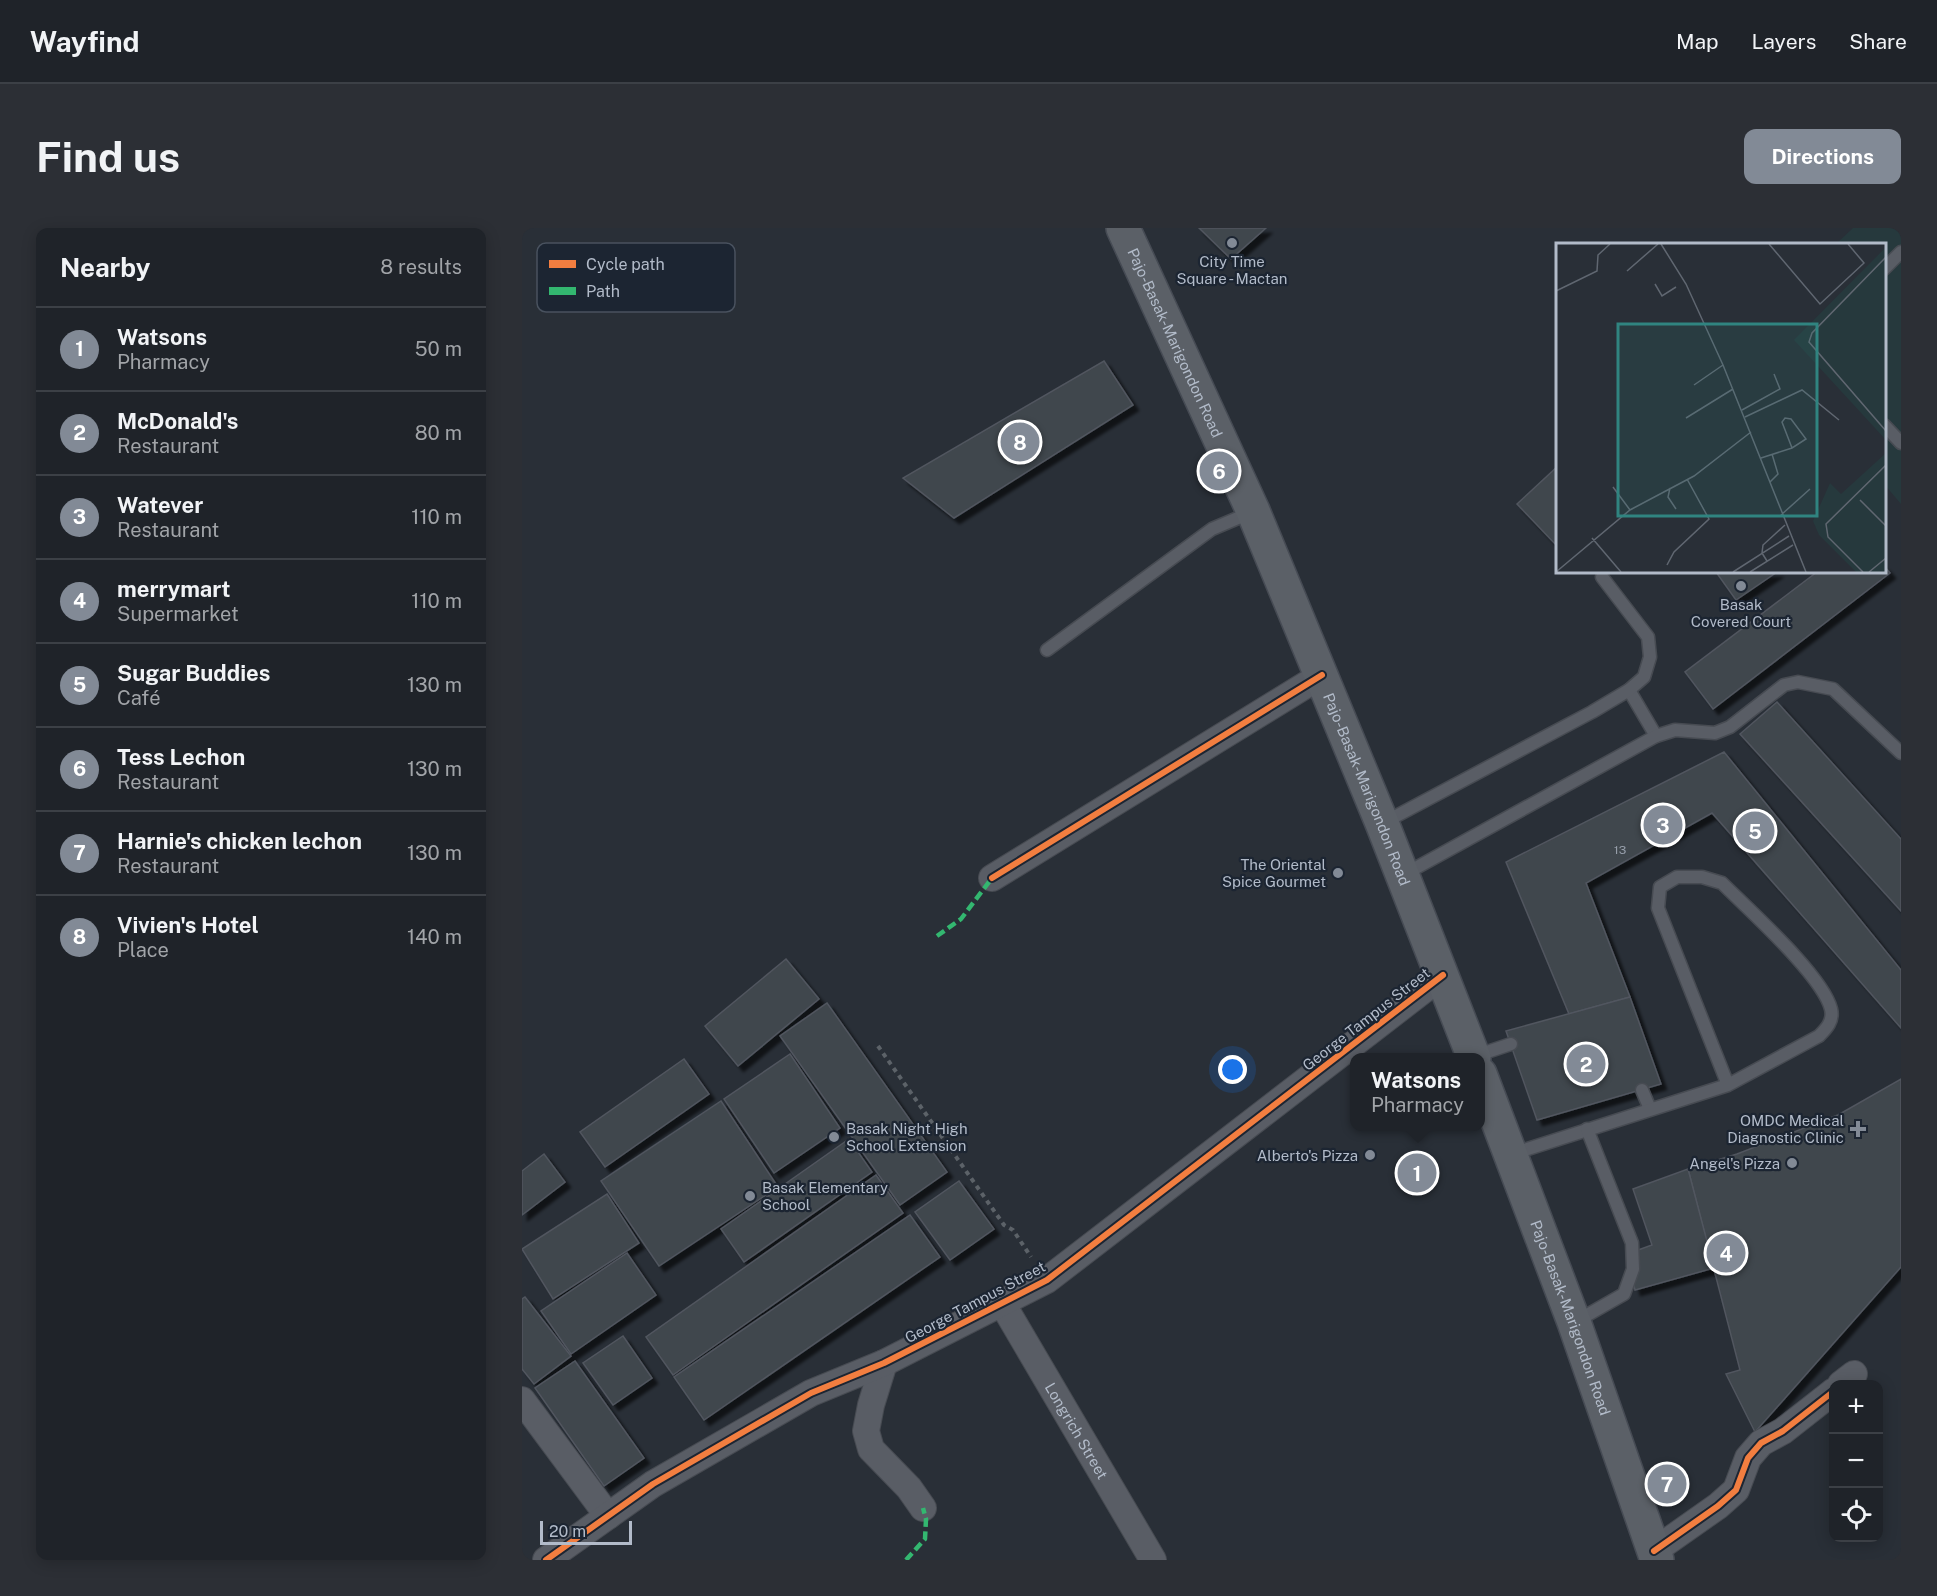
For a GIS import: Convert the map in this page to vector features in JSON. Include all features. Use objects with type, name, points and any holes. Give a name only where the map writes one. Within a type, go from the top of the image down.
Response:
[{"type":"main road","name":"Pajo-Basak-Marigondon Road","points":[[1123,228],[1253,511],[1382,823],[1472,1053]]},
{"type":"main road","name":"Pajo-Basak-Marigondon Road","points":[[1485,1087],[1574,1322],[1655,1556]]},
{"type":"street","points":[[992,878],[1322,675]]},
{"type":"street","name":"George Tampus Street","points":[[546,1560],[653,1484],[812,1392],[884,1363],[1047,1280],[1443,975]]},
{"type":"street","name":"Longrich Street","points":[[1002,1303],[1153,1560]]},
{"type":"street","points":[[884,1363],[871,1405],[866,1431],[871,1449],[909,1488],[923,1508]]},
{"type":"street","points":[[1655,1556],[1736,1490],[1748,1458],[1761,1443],[1783,1431],[1829,1394]]},
{"type":"street","points":[[522,1400],[608,1516]]},
{"type":"lane","points":[[1886,267],[1901,252]]},
{"type":"lane","points":[[1886,427],[1901,443]]},
{"type":"lane","points":[[1047,650],[1212,529],[1253,511]]},
{"type":"lane","points":[[1382,823],[1592,712],[1629,690],[1644,677],[1650,657],[1648,637],[1602,577]]},
{"type":"lane","points":[[1402,876],[1656,736],[1675,730],[1715,733],[1730,727],[1784,685],[1798,682],[1833,689],[1901,753]]},
{"type":"lane","points":[[1629,690],[1656,736]]},
{"type":"lane","points":[[1510,1154],[1728,1084],[1819,1036],[1831,1021],[1832,1010],[1813,976],[1722,884],[1702,877],[1677,877],[1660,887],[1658,908],[1728,1084]]},
{"type":"lane","points":[[1485,1058],[1511,1044]]},
{"type":"lane","points":[[1642,1090],[1650,1109]]},
{"type":"lane","points":[[1574,1322],[1624,1294],[1633,1269],[1632,1243],[1587,1129]]},
{"type":"path","points":[[878,1046],[1004,1225],[1013,1230],[1047,1280]]},
{"type":"green space","points":[[1853,228],[1901,228],[1901,504],[1886,486],[1886,243],[1837,243]]},
{"type":"building","name":"City Time Square - Mactan","points":[[1199,228],[1266,228],[1231,259]]},
{"type":"building","points":[[1104,361],[1133,405],[954,518],[903,478]]},
{"type":"building","points":[[1556,468],[1556,545],[1517,504]]},
{"type":"building","points":[[1886,568],[1890,573],[1713,709],[1685,672],[1816,573],[1886,573]]},
{"type":"building","name":"Basak Covered Court","points":[[1717,573],[1776,573],[1736,600]]},
{"type":"building","points":[[1777,702],[1901,839],[1901,911],[1740,734]]},
{"type":"building","points":[[1724,752],[1901,970],[1901,1028],[1712,813],[1586,883],[1630,997],[1569,1014],[1506,862]]},
{"type":"building","points":[[786,959],[819,999],[738,1066],[705,1026]]},
{"type":"building","points":[[1630,997],[1661,1084],[1537,1120],[1506,1031]]},
{"type":"building","points":[[827,1003],[947,1172],[900,1205],[780,1036]]},
{"type":"building","points":[[790,1054],[840,1128],[774,1173],[724,1099]]},
{"type":"building","points":[[684,1059],[709,1094],[605,1167],[580,1132]]},
{"type":"building","points":[[1901,1079],[1901,1267],[1755,1432],[1726,1374],[1740,1370],[1688,1169],[1737,1154],[1838,1115]]},
{"type":"building","points":[[721,1101],[778,1187],[659,1266],[601,1181]]},
{"type":"building","points":[[849,1139],[872,1172],[744,1262],[721,1229]]},
{"type":"building","points":[[544,1154],[565,1182],[522,1215],[522,1171]]},
{"type":"building","points":[[1688,1169],[1714,1268],[1635,1290],[1627,1254],[1652,1245],[1633,1189]]},
{"type":"building","points":[[876,1175],[903,1213],[673,1375],[646,1337]]},
{"type":"building","points":[[959,1181],[994,1229],[950,1260],[915,1212]]},
{"type":"building","points":[[607,1194],[639,1243],[553,1299],[522,1249]]},
{"type":"building","points":[[910,1215],[940,1257],[704,1420],[674,1377]]},
{"type":"building","points":[[627,1253],[656,1295],[571,1354],[541,1311]]},
{"type":"building","points":[[525,1297],[571,1356],[534,1384],[522,1369],[522,1299]]},
{"type":"building","points":[[623,1336],[652,1378],[613,1405],[583,1363]]},
{"type":"building","points":[[575,1361],[644,1458],[604,1486],[535,1388]]},
{"type":"marked path","points":[[937,936],[961,919],[992,878]]},
{"type":"marked path","points":[[906,1560],[925,1539],[926,1519],[923,1508]]},
{"type":"cycle path","points":[[992,878],[1322,675]]},
{"type":"cycle path","points":[[546,1560],[653,1484],[811,1393],[884,1363],[1047,1280],[1443,975]]},
{"type":"cycle path","points":[[1654,1551],[1718,1506],[1736,1490],[1748,1458],[1761,1443],[1783,1431],[1829,1395]]},
{"type":"place","name":"City Time Square - Mactan","points":[[1232,243]]},
{"type":"place","name":"Vivien's Hotel","points":[[1020,442]]},
{"type":"place","name":"Tess Lechon","points":[[1219,471]]},
{"type":"place","name":"Basak Covered Court","points":[[1741,586]]},
{"type":"place","name":"Watever","points":[[1663,825]]},
{"type":"place","name":"Sugar Buddies","points":[[1755,831]]},
{"type":"place","name":"The Oriental Spice Gourmet","points":[[1338,873]]},
{"type":"place","name":"McDonald's","points":[[1586,1064]]},
{"type":"place","name":"OMDC Medical Diagnostic Clinic","points":[[1858,1129]]},
{"type":"place","name":"Basak Night High School Extension","points":[[834,1137]]},
{"type":"place","name":"Alberto's Pizza","points":[[1370,1155]]},
{"type":"place","name":"Angel's Pizza","points":[[1792,1163]]},
{"type":"place","name":"Watsons","points":[[1417,1173]]},
{"type":"place","name":"Basak Elementary School","points":[[750,1196]]},
{"type":"place","name":"merrymart","points":[[1726,1253]]},
{"type":"place","name":"Harnie's chicken lechon","points":[[1667,1484]]}]
